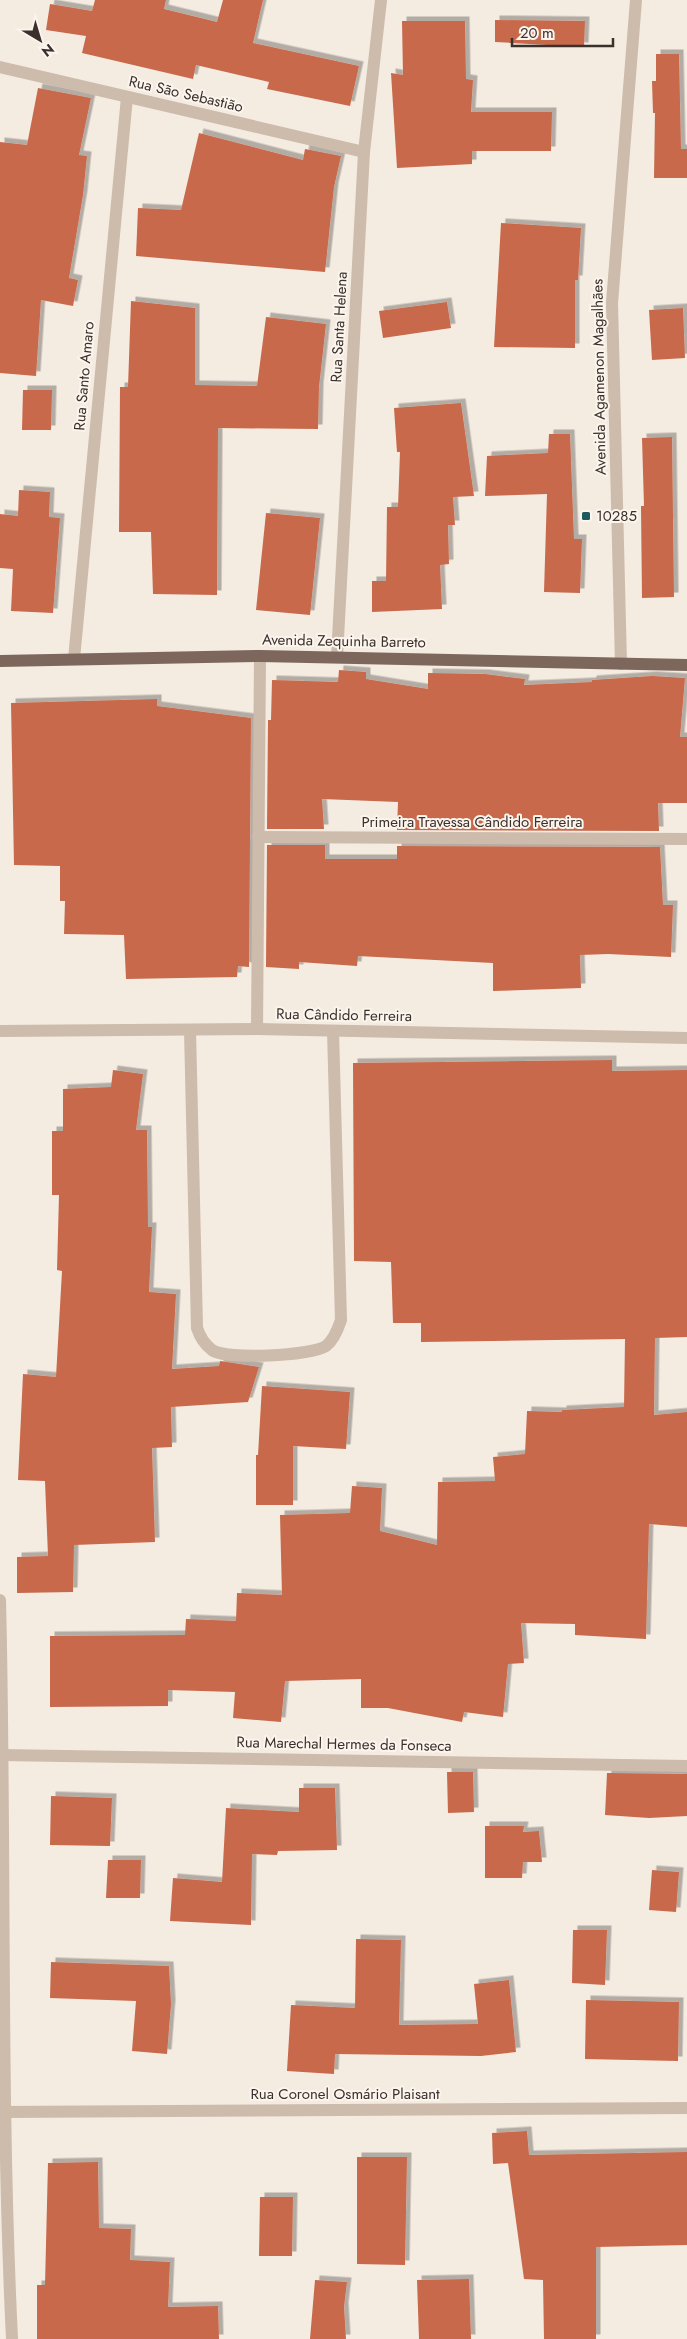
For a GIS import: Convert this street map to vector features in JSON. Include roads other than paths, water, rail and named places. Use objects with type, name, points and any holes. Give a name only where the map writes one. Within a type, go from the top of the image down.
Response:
[{"type":"main road","name":"Avenida Zequinha Barreto","points":[[0,661],[260,656],[687,665]]},
{"type":"street","name":"Rua Santa Helena","points":[[337,657],[364,152],[381,0]]},
{"type":"street","name":"Avenida Agamenon Magalhães","points":[[621,664],[612,303],[636,0]]},
{"type":"street","name":"Rua São Sebastião","points":[[0,67],[364,152]]},
{"type":"street","name":"Rua Santo Amaro","points":[[74,659],[127,97]]},
{"type":"street","points":[[257,1029],[260,656]]},
{"type":"street","name":"Primeira Travessa Cândido Ferreira","points":[[258,837],[687,839]]},
{"type":"street","name":"Rua Cândido Ferreira","points":[[0,1032],[257,1029],[687,1038]]},
{"type":"street","points":[[190,1030],[197,1328],[202,1340],[212,1350],[226,1356],[308,1353],[326,1346],[336,1334],[341,1320],[334,1031]]},
{"type":"street","points":[[0,1600],[2,2112],[12,2339]]},
{"type":"street","name":"Rua Marechal Hermes da Fonseca","points":[[2,1755],[687,1766]]},
{"type":"street","name":"Rua Coronel Osmário Plaisant","points":[[2,2112],[687,2108]]},
{"type":"place","name":"10285","points":[[586,516]]}]
